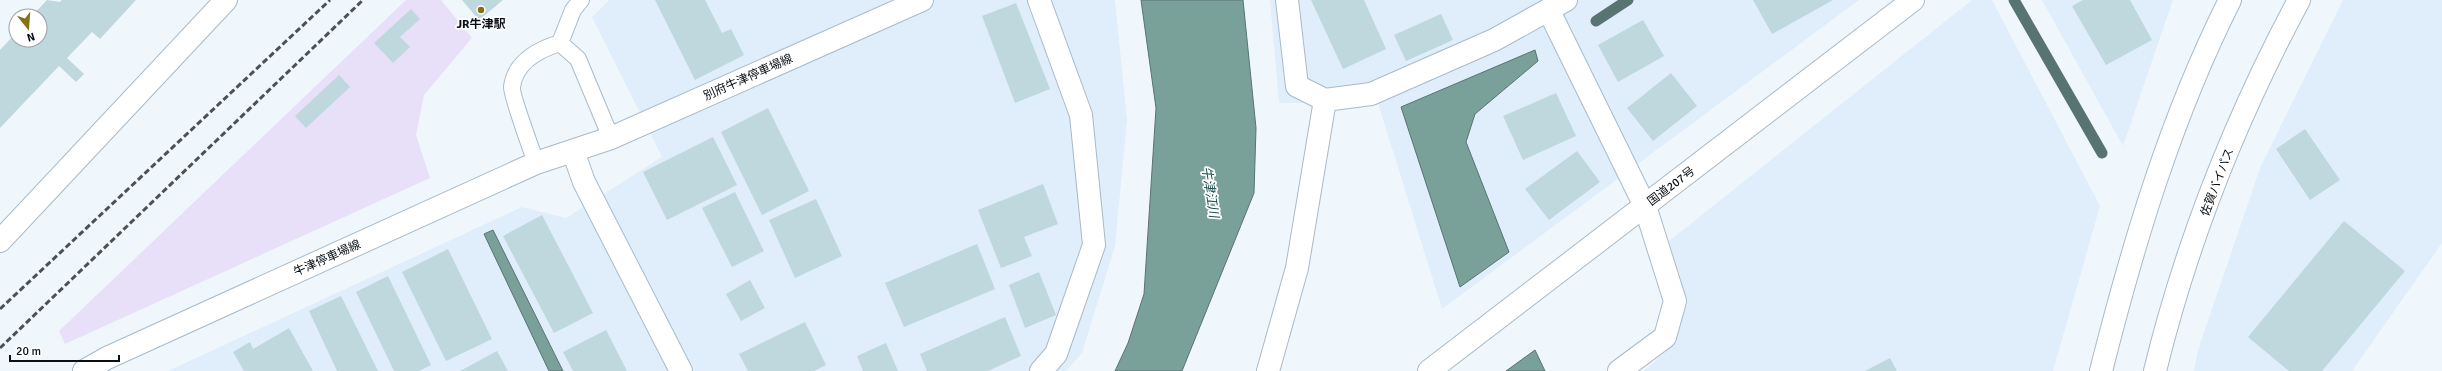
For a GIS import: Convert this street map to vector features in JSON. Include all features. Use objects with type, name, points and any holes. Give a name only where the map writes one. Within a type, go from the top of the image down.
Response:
[{"type":"main road","points":[[0,241],[226,0]]},
{"type":"main road","name":"別府牛津停車場線","points":[[573,151],[611,138],[922,0]]},
{"type":"main road","points":[[1039,0],[1081,115],[1094,245],[1056,354],[1041,371]]},
{"type":"main road","points":[[1287,0],[1297,86],[1325,100],[1372,94],[1494,40],[1557,5],[1645,206],[1675,301],[1665,337],[1619,371]]},
{"type":"main road","name":"国道207号","points":[[1429,371],[1913,0]]},
{"type":"main road","points":[[2101,371],[2119,299],[2150,193],[2208,44],[2230,0]]},
{"type":"main road","name":"佐賀バイパス","points":[[2155,371],[2188,257],[2199,228],[2245,109],[2298,0]]},
{"type":"main road","points":[[1268,371],[1297,268],[1325,100]]},
{"type":"main road","points":[[573,151],[584,182],[681,371]]},
{"type":"main road","name":"牛津停車場線","points":[[84,371],[107,358],[536,163],[573,151]]},
{"type":"lane","points":[[536,163],[511,89],[516,70],[538,50],[560,43],[574,10],[581,0]]},
{"type":"lane","points":[[560,43],[578,59],[611,138]]},
{"type":"shaded area","points":[[406,0],[441,0],[472,38],[424,95],[416,135],[430,178],[65,344],[59,331]]},
{"type":"shaded area","points":[[609,0],[1115,0],[1127,120],[1115,246],[1082,353],[1066,371],[168,371],[522,207],[566,218],[662,157],[592,17]]},
{"type":"shaded area","points":[[1270,0],[1859,0],[1442,309],[1378,103],[1279,103]]},
{"type":"shaded area","points":[[1972,0],[1992,0],[2100,206],[2053,371],[1644,371],[1671,347],[1687,304],[1669,241]]},
{"type":"shaded area","points":[[2042,0],[2173,0],[2123,146]]},
{"type":"shaded area","points":[[2343,0],[2442,0],[2442,243],[2352,371],[2194,371],[2198,350],[2260,168]]},
{"type":"water","name":"牛津江川","points":[[1141,0],[1243,0],[1256,128],[1254,193],[1182,371],[1115,371],[1128,343],[1144,294],[1156,108]]},
{"type":"water","points":[[1535,50],[1538,61],[1475,114],[1466,142],[1509,252],[1460,287],[1401,107]]},
{"type":"water","points":[[493,230],[563,371],[549,371],[484,234]]},
{"type":"water","points":[[1535,350],[1545,371],[1506,371]]},
{"type":"building","points":[[47,0],[60,2],[62,0],[136,0],[100,39],[92,32],[67,58],[84,74],[76,82],[59,66],[0,128],[0,50],[8,42],[8,48],[48,48],[48,8],[40,8]]},
{"type":"building","name":"JR牛津駅","points":[[462,0],[503,0],[479,20]]},
{"type":"building","points":[[655,0],[705,0],[722,33],[731,29],[744,55],[695,80]]},
{"type":"building","points":[[1311,0],[1364,0],[1386,49],[1343,69]]},
{"type":"building","points":[[1753,0],[1833,0],[1772,34]]},
{"type":"building","points":[[2083,0],[2130,0],[2152,40],[2106,65],[2072,6]]},
{"type":"building","points":[[1016,3],[1050,89],[1015,103],[982,16]]},
{"type":"building","points":[[411,9],[420,19],[400,37],[410,47],[393,63],[374,43]]},
{"type":"building","points":[[1441,14],[1453,40],[1406,61],[1394,35]]},
{"type":"building","points":[[1643,20],[1664,56],[1618,82],[1598,45]]},
{"type":"building","points":[[1671,73],[1697,106],[1653,141],[1627,108]]},
{"type":"building","points":[[339,75],[350,87],[306,128],[295,116]]},
{"type":"building","points":[[1556,93],[1576,136],[1523,160],[1503,116]]},
{"type":"building","points":[[768,108],[809,191],[762,215],[721,132]]},
{"type":"building","points":[[2305,129],[2340,180],[2310,200],[2276,149]]},
{"type":"building","points":[[713,137],[737,185],[667,220],[643,172]]},
{"type":"building","points":[[1577,151],[1600,182],[1549,220],[1525,189]]},
{"type":"building","points":[[1043,184],[1058,224],[1024,237],[1032,256],[1001,268],[978,210]]},
{"type":"building","points":[[735,192],[764,251],[732,267],[702,208]]},
{"type":"building","points":[[816,199],[842,256],[795,278],[769,220]]},
{"type":"building","points":[[542,215],[593,313],[554,333],[503,236]]},
{"type":"building","points":[[2344,221],[2405,271],[2322,371],[2289,371],[2248,337]]},
{"type":"building","points":[[977,244],[995,289],[904,327],[885,283]]},
{"type":"building","points":[[448,249],[492,339],[446,361],[402,272]]},
{"type":"building","points":[[1039,272],[1056,315],[1025,328],[1009,285]]},
{"type":"building","points":[[388,276],[431,365],[419,371],[394,371],[356,292]]},
{"type":"building","points":[[750,280],[765,308],[741,321],[726,294]]},
{"type":"building","points":[[341,296],[378,371],[337,371],[309,311]]},
{"type":"building","points":[[1005,317],[1021,356],[988,371],[927,371],[920,354]]},
{"type":"building","points":[[805,322],[826,365],[814,371],[748,371],[739,354]]},
{"type":"building","points":[[289,328],[313,371],[244,371],[233,352],[250,342],[253,349]]},
{"type":"building","points":[[606,330],[627,371],[573,371],[563,352]]},
{"type":"building","points":[[886,343],[898,371],[863,371],[857,356]]},
{"type":"building","points":[[497,351],[508,371],[460,371]]},
{"type":"building","points":[[1890,358],[1897,371],[1865,371]]},
{"type":"waterway","points":[[1596,21],[1628,0]]},
{"type":"waterway","points":[[2014,0],[2102,153]]},
{"type":"railway","points":[[0,309],[330,0]]},
{"type":"railway","points":[[0,348],[363,0]]},
{"type":"place","name":"JR牛津駅","points":[[481,10]]}]
